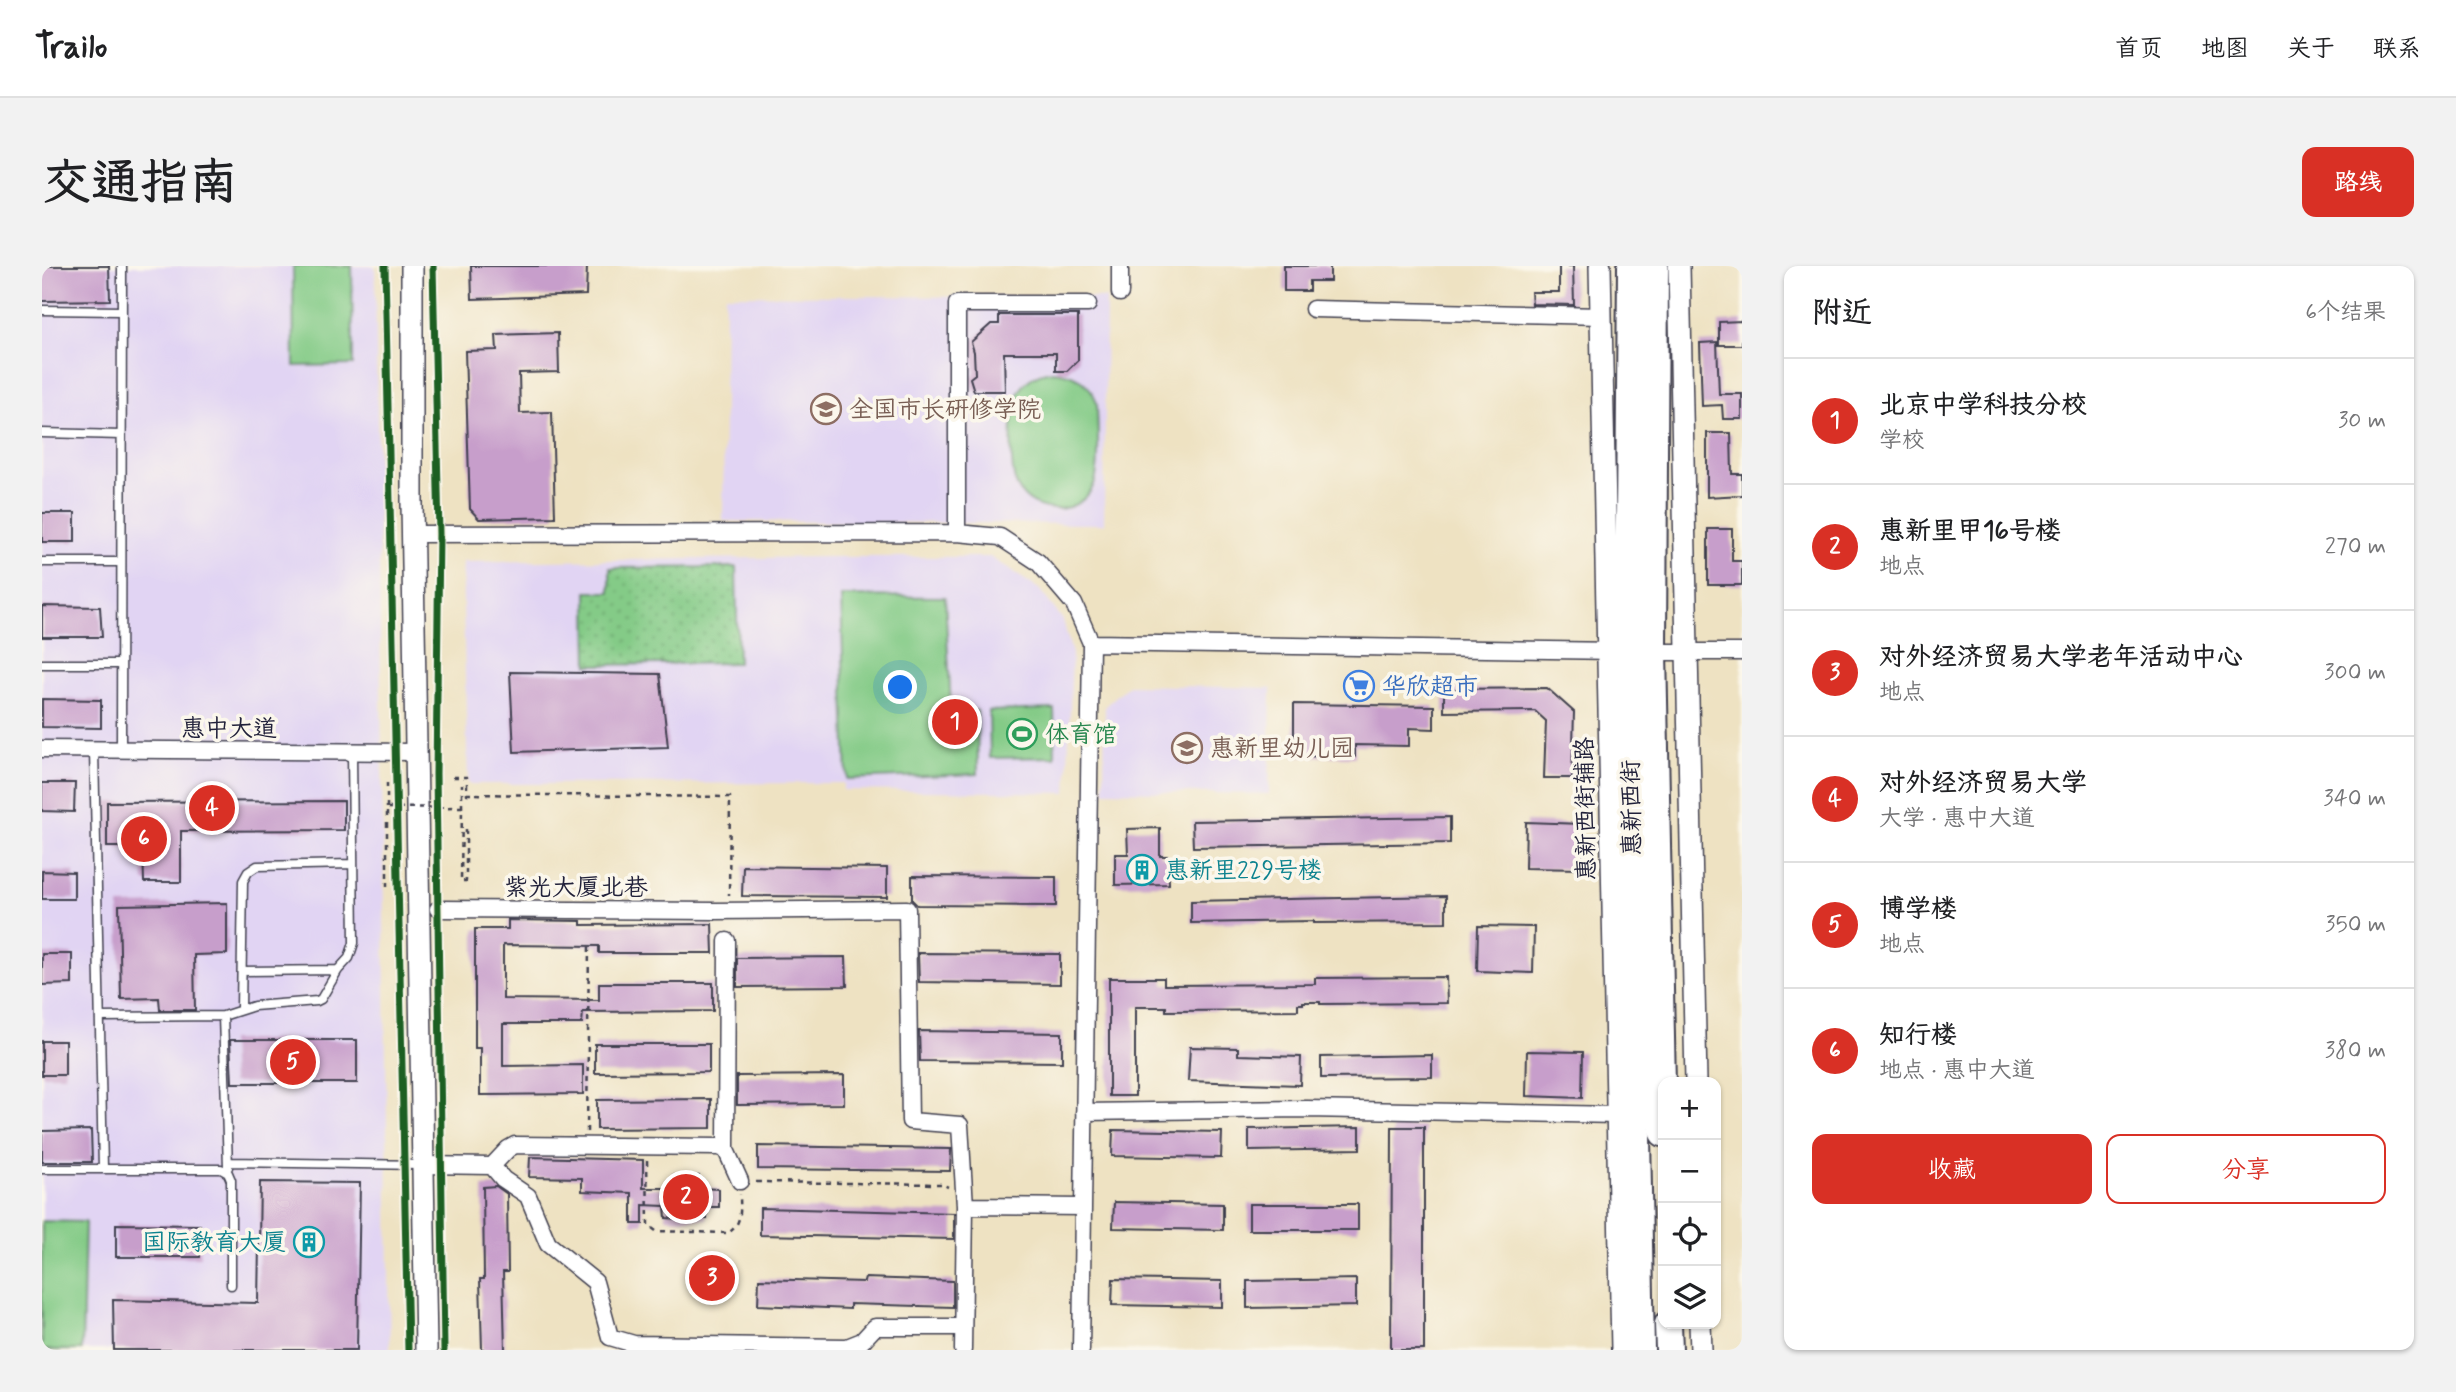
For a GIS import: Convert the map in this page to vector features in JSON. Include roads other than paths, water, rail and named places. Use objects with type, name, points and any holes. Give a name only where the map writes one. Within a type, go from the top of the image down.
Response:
[{"type":"main road","name":"惠新西街","points":[[1631,266],[1630,652],[1641,1350]]},
{"type":"main road","name":"惠新西街","points":[[1655,266],[1630,652],[1659,1077]]},
{"type":"main road","points":[[1668,1329],[1669,1350]]},
{"type":"street","points":[[412,266],[412,534],[405,753],[422,1165],[426,1350]]},
{"type":"street","points":[[1120,266],[1120,293]]},
{"type":"street","name":"惠新西街辅路","points":[[1600,266],[1601,316],[1630,652],[1617,1115],[1622,1350]]},
{"type":"street","points":[[1679,266],[1696,1077]]},
{"type":"street","points":[[957,533],[957,304],[1088,304]]},
{"type":"street","points":[[1312,309],[1601,316]]},
{"type":"street","points":[[412,534],[957,533],[1000,537],[1038,562],[1074,604],[1091,643],[1081,1350]]},
{"type":"street","points":[[1091,643],[1742,652]]},
{"type":"street","name":"惠中大道","points":[[42,749],[405,753]]},
{"type":"street","name":"紫光大厦北巷","points":[[438,909],[907,909],[910,1121],[960,1125],[965,1206]]},
{"type":"street","points":[[727,941],[726,1150],[740,1181]]},
{"type":"street","points":[[1084,1112],[1307,1109],[1617,1115]]},
{"type":"street","points":[[422,1165],[492,1166],[515,1145],[719,1147],[726,1150]]},
{"type":"street","points":[[492,1166],[503,1179],[528,1196],[548,1244],[595,1282],[610,1337],[634,1344],[847,1347],[862,1341],[875,1327],[963,1327]]},
{"type":"street","points":[[963,1350],[965,1206],[1083,1207]]},
{"type":"street","points":[[1700,1329],[1701,1350]]},
{"type":"lane","points":[[121,750],[122,266]]},
{"type":"lane","points":[[42,310],[121,311]]},
{"type":"lane","points":[[42,433],[121,435]]},
{"type":"lane","points":[[42,562],[120,562]]},
{"type":"lane","points":[[42,664],[120,664]]},
{"type":"lane","points":[[94,750],[103,1168]]},
{"type":"lane","points":[[100,1017],[223,1016],[241,1009],[317,1001],[325,995],[338,970],[349,958],[354,943],[352,752]]},
{"type":"lane","points":[[241,1009],[243,881],[248,872],[257,866],[353,864]]},
{"type":"lane","points":[[242,971],[338,970]]},
{"type":"lane","points":[[223,1016],[228,1173],[231,1180],[231,1285]]},
{"type":"lane","points":[[228,1162],[422,1165]]},
{"type":"lane","points":[[42,1169],[221,1169],[228,1173]]},
{"type":"place","name":"全国市长研修学院","points":[[826,409]]},
{"type":"place","name":"华欣超市","points":[[1359,686]]},
{"type":"place","name":"北京中学科技分校","points":[[955,722]]},
{"type":"place","name":"体育馆","points":[[1022,734]]},
{"type":"place","name":"惠新里幼儿园","points":[[1187,748]]},
{"type":"place","name":"对外经济贸易大学","points":[[212,808]]},
{"type":"place","name":"知行楼","points":[[144,839]]},
{"type":"place","name":"惠新里229号楼","points":[[1142,870]]},
{"type":"place","name":"博学楼","points":[[293,1062]]},
{"type":"place","name":"惠新里甲16号楼","points":[[686,1197]]},
{"type":"place","name":"国际教育大厦","points":[[309,1242]]},
{"type":"place","name":"对外经济贸易大学老年活动中心","points":[[712,1278]]}]
